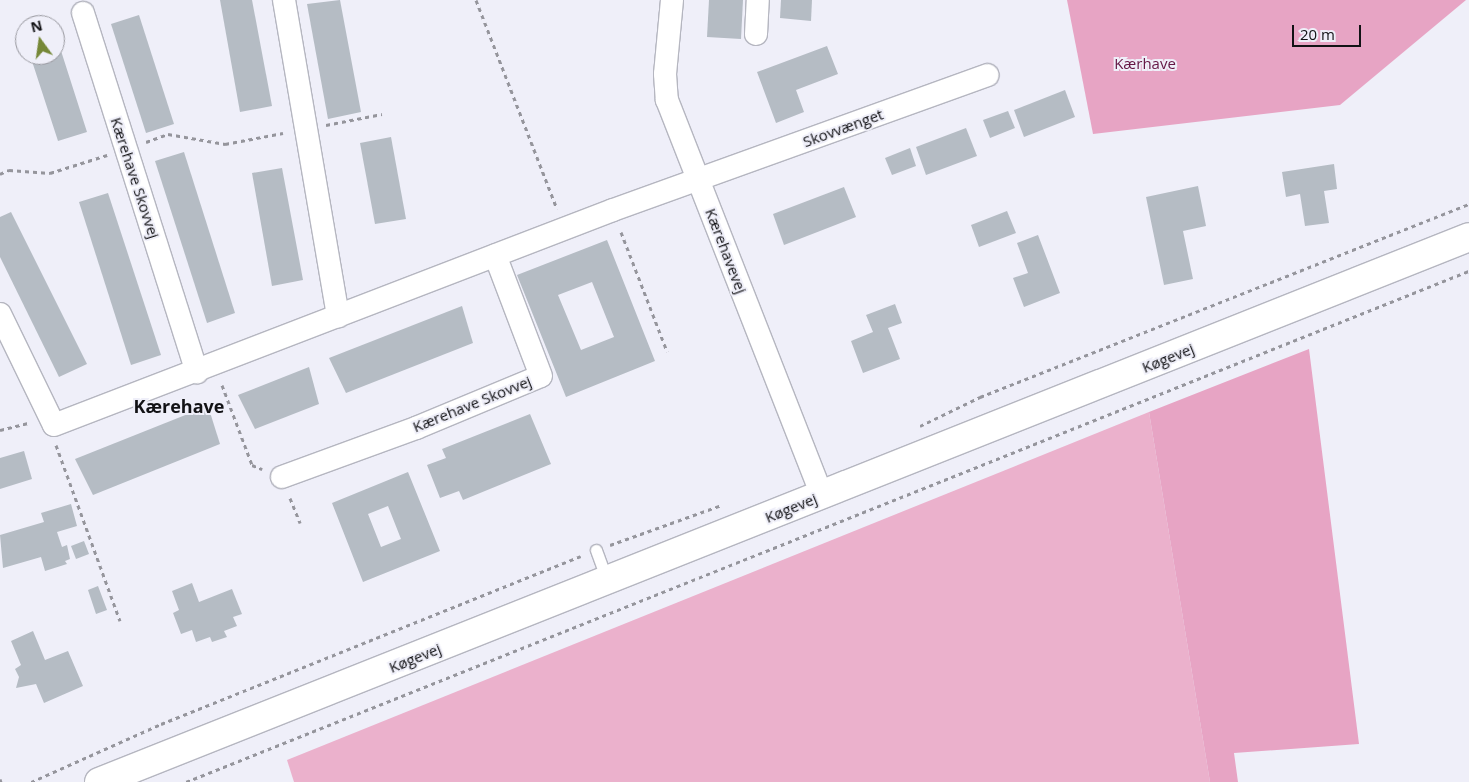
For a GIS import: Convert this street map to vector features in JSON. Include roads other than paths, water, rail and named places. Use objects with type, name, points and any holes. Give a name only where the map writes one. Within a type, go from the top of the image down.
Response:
[{"type":"main road","name":"Køgevej","points":[[107,781],[1469,237]]},
{"type":"street","points":[[284,0],[338,316]]},
{"type":"street","name":"Kærehavevej","points":[[672,0],[665,74],[667,100],[822,496]]},
{"type":"street","points":[[756,34],[758,0]]},
{"type":"street","name":"Kærehave Skovvej","points":[[83,13],[126,149],[206,368]]},
{"type":"street","name":"Skovvænget","points":[[699,182],[987,75]]},
{"type":"street","points":[[0,314],[54,425],[613,210],[699,182]]},
{"type":"street","name":"Kærehave Skovvej","points":[[282,476],[416,428],[541,376],[495,255]]},
{"type":"lane","points":[[596,550],[607,581]]},
{"type":"district","name":"Kærehave","points":[[179,406]]},
{"type":"park label","name":"Kærhave","points":[[1145,64]]}]
